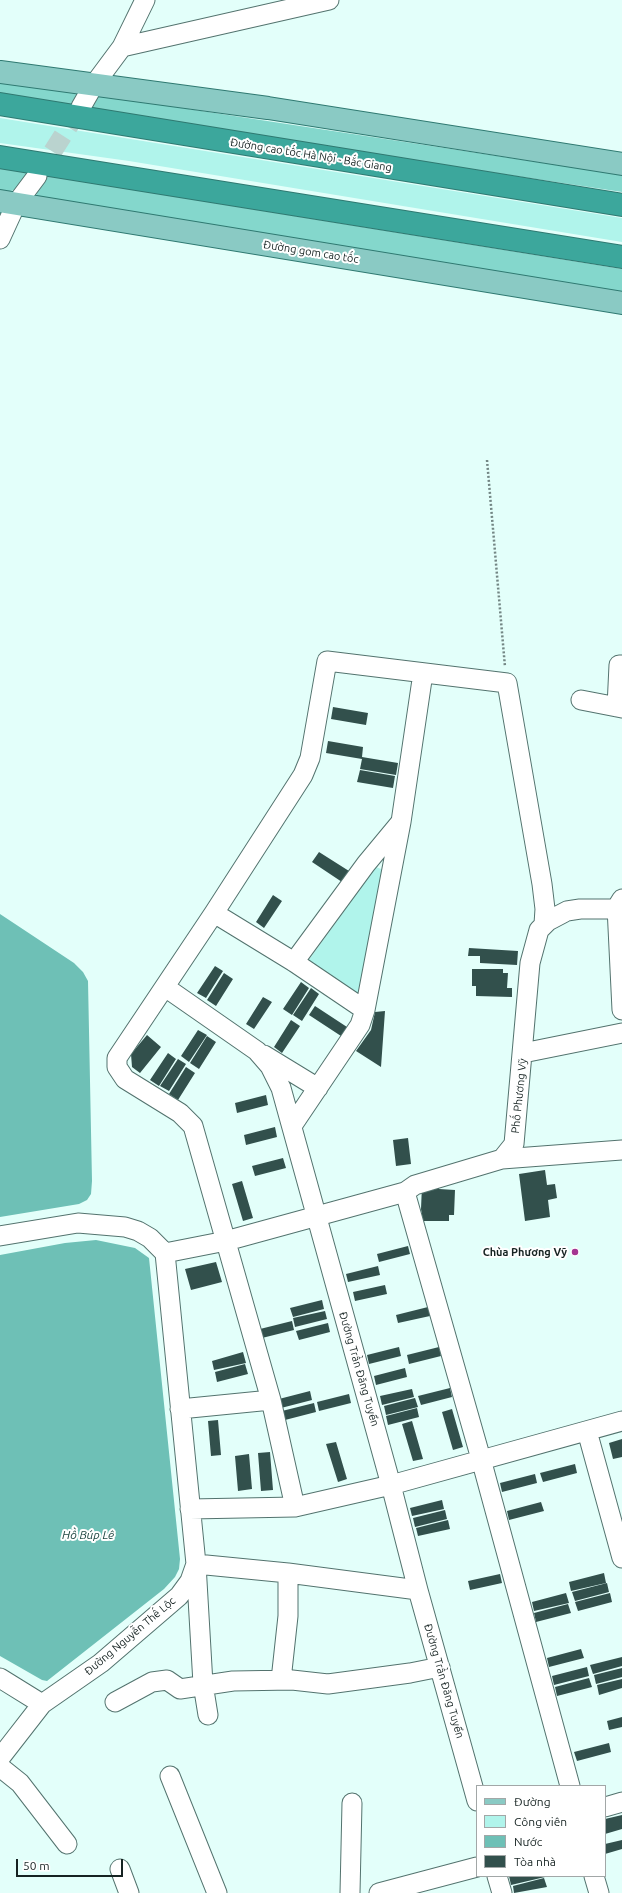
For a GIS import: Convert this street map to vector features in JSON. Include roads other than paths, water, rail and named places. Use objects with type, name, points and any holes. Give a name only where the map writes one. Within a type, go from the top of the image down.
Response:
[{"type":"highway","name":"Đường cao tốc Hà Nội - Bắc Giang","points":[[0,104],[622,204]]},
{"type":"highway","points":[[0,157],[622,257]]},
{"type":"main road","points":[[0,72],[93,86],[268,108],[622,164]]},
{"type":"main road","name":"Đường gom cao tốc","points":[[8,202],[622,303]]},
{"type":"street","points":[[81,107],[93,86],[122,47],[145,0]]},
{"type":"street","points":[[122,47],[324,1]]},
{"type":"street","points":[[0,239],[8,202],[37,176]]},
{"type":"street","points":[[295,1507],[271,1400],[193,1126],[180,1113],[125,1079],[117,1067],[117,1058],[120,1051],[214,913],[303,775],[310,758],[327,661],[507,683],[542,884],[545,909],[544,924]]},
{"type":"street","points":[[581,700],[619,708],[620,665],[622,665]]},
{"type":"street","points":[[292,1126],[360,1025],[365,1010],[401,822],[423,673]]},
{"type":"street","points":[[294,962],[366,864],[401,822]]},
{"type":"street","points":[[544,924],[567,911],[580,909],[612,909],[620,903]]},
{"type":"street","points":[[620,903],[622,1010]]},
{"type":"street","points":[[214,913],[294,962],[365,1010]]},
{"type":"street","name":"Phố Phương Vỹ","points":[[502,1159],[514,1144],[530,963],[539,930],[544,924]]},
{"type":"street","name":"Đường Trần Đăng Tuyển","points":[[165,986],[257,1051],[270,1066],[281,1088],[476,1797]]},
{"type":"street","points":[[523,1053],[622,1033]]},
{"type":"street","points":[[257,1051],[318,1088]]},
{"type":"street","points":[[0,1236],[78,1223],[126,1227],[138,1231],[150,1238],[164,1253],[226,1241],[405,1192],[415,1185],[502,1159],[622,1150]]},
{"type":"street","points":[[405,1192],[481,1459],[570,1785]]},
{"type":"street","name":"Đường Nguyễn Thế Lộc","points":[[0,1758],[42,1704],[101,1663],[179,1596],[190,1582],[196,1564],[164,1253]]},
{"type":"street","points":[[180,1409],[271,1400]]},
{"type":"street","points":[[190,1509],[295,1507],[391,1485],[622,1421]]},
{"type":"street","points":[[587,1431],[622,1558]]},
{"type":"street","points":[[208,1715],[203,1684],[196,1564],[288,1573],[418,1590]]},
{"type":"street","points":[[281,1680],[288,1616],[288,1573]]},
{"type":"street","points":[[115,1702],[152,1682],[167,1680],[180,1689],[203,1684],[233,1681],[281,1680],[328,1684],[410,1673],[440,1667]]},
{"type":"street","points":[[0,1678],[42,1704]]},
{"type":"street","points":[[0,1767],[20,1783],[67,1844]]},
{"type":"street","points":[[170,1776],[217,1893]]},
{"type":"street","points":[[606,1807],[622,1802]]},
{"type":"street","points":[[350,1893],[352,1803]]},
{"type":"street","points":[[379,1893],[476,1867]]},
{"type":"street","points":[[120,1869],[129,1893]]},
{"type":"street","points":[[497,1877],[502,1893]]},
{"type":"street","points":[[594,1877],[599,1893]]},
{"type":"water","points":[[0,914],[74,963],[83,972],[88,981],[92,1181],[91,1194],[87,1200],[79,1204],[0,1217]]},
{"type":"water","name":"Hồ Búp Lê","points":[[96,1240],[135,1248],[149,1258],[180,1559],[179,1569],[175,1577],[164,1589],[47,1681],[42,1680],[0,1656],[0,1255],[65,1243]]},
{"type":"tunnel","points":[[37,176],[81,107]]},
{"type":"place","name":"Chùa Phương Vỹ","points":[[575,1252]]}]
